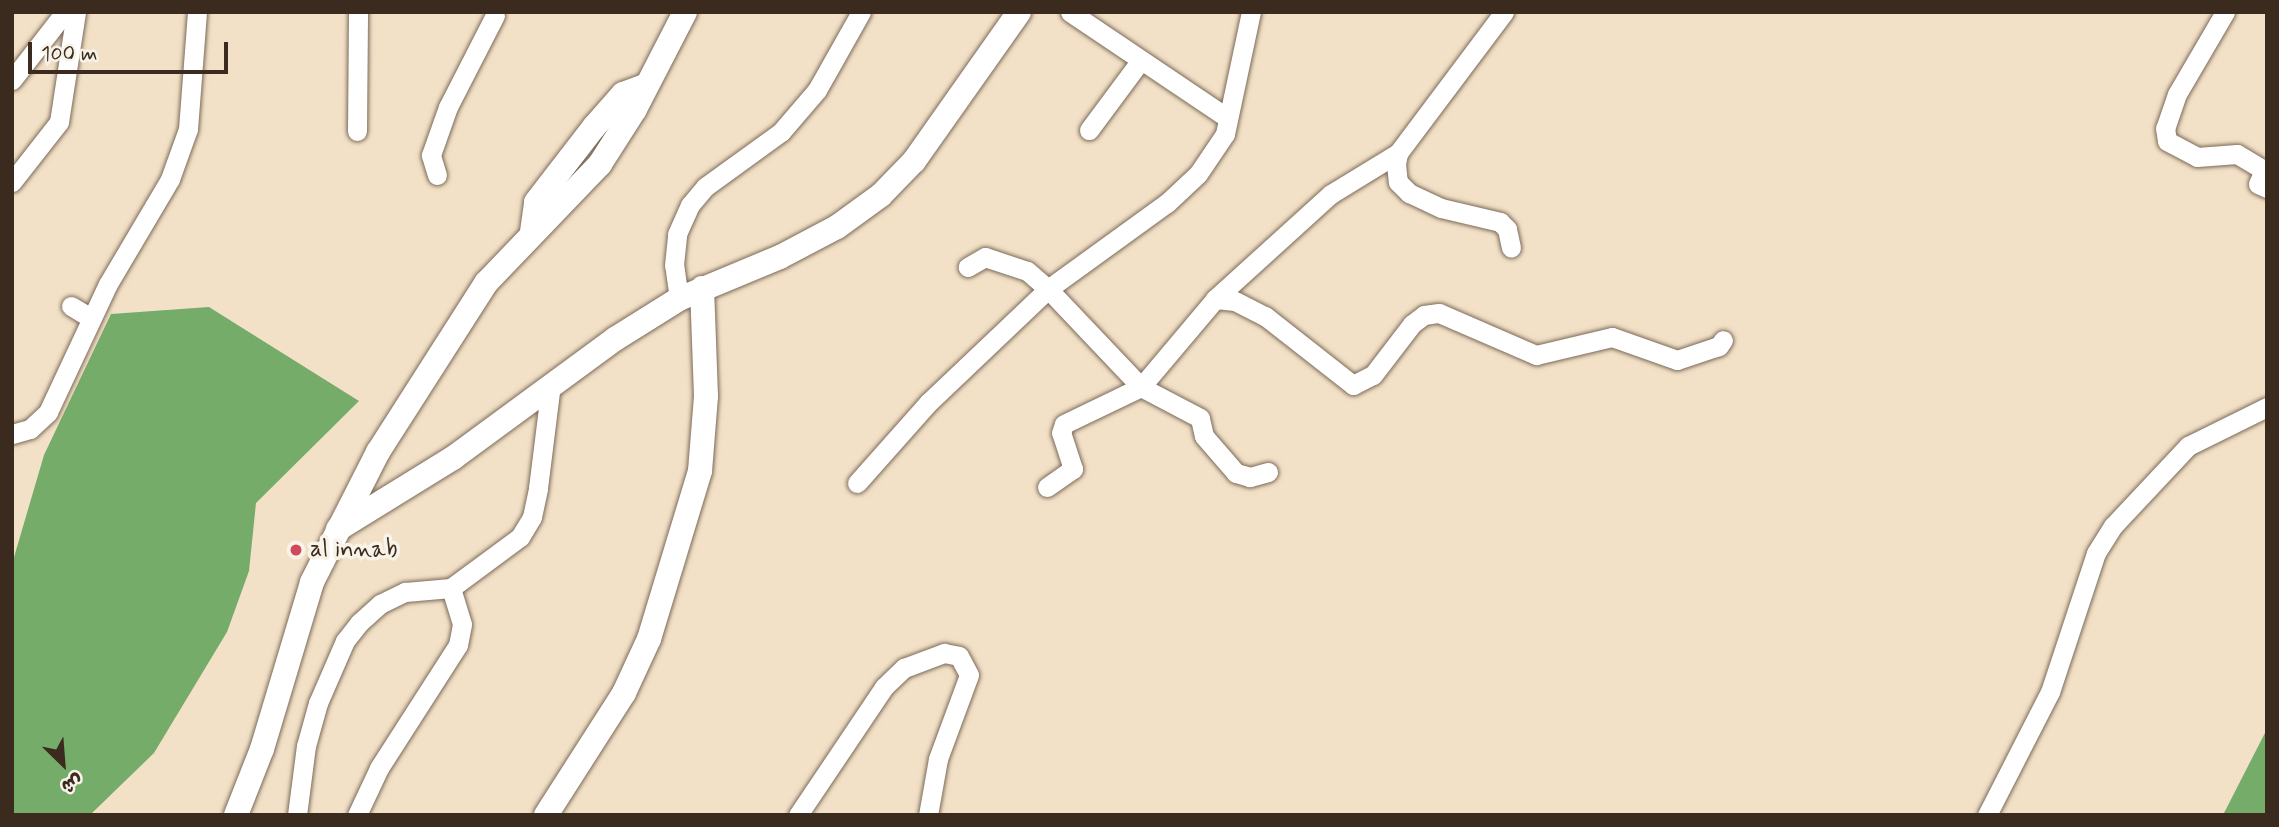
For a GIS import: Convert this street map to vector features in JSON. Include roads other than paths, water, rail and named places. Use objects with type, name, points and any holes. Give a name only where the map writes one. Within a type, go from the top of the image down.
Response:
[{"type":"main road","points":[[236,815],[262,749],[297,623],[337,530],[437,355],[486,283],[532,232],[596,170],[685,12]]},
{"type":"main road","points":[[337,530],[453,458],[551,384],[679,299],[780,257],[837,227],[881,195],[914,161],[1019,12]]},
{"type":"main road","points":[[532,232],[536,202],[622,94],[645,86]]},
{"type":"main road","points":[[576,153],[596,170]]},
{"type":"main road","points":[[546,815],[624,693],[649,639],[700,471],[706,408],[702,288]]},
{"type":"street","points":[[12,80],[65,12]]},
{"type":"street","points":[[12,182],[59,122],[76,12]]},
{"type":"street","points":[[12,434],[30,429],[48,412],[92,318],[170,179],[188,129],[197,12]]},
{"type":"street","points":[[357,131],[358,12]]},
{"type":"street","points":[[679,299],[674,265],[677,234],[690,205],[705,187],[781,132],[817,90],[861,12]]},
{"type":"street","points":[[1070,12],[1225,116]]},
{"type":"street","points":[[857,483],[928,403],[1048,289],[1167,202],[1198,174],[1225,134],[1225,116],[1251,12]]},
{"type":"street","points":[[1047,486],[1073,469],[1061,433],[1063,424],[1141,387],[1215,299],[1331,194],[1398,153],[1504,12]]},
{"type":"street","points":[[2225,12],[2177,94],[2165,128],[2167,141],[2197,157],[2237,154],[2266,174]]},
{"type":"street","points":[[437,175],[431,155],[448,107],[490,13]]},
{"type":"street","points":[[1089,130],[1141,60]]},
{"type":"street","points":[[1398,153],[1398,181],[1409,193],[1441,208],[1500,222],[1507,229],[1511,248]]},
{"type":"street","points":[[968,267],[985,257],[1027,271],[1048,289],[1141,387],[1200,418],[1204,436],[1236,473],[1250,477],[1268,472]]},
{"type":"street","points":[[1215,299],[1235,301],[1265,316],[1353,385],[1373,375],[1412,324],[1424,315],[1439,313],[1536,355],[1612,337],[1652,354],[1677,360],[1719,346],[1723,340]]},
{"type":"street","points":[[71,306],[92,318]]},
{"type":"street","points":[[297,815],[312,724],[345,642],[380,604],[405,592],[451,589],[520,537],[532,517],[551,384]]},
{"type":"street","points":[[1987,815],[2050,692],[2096,553],[2113,526],[2188,446],[2267,407]]},
{"type":"street","points":[[358,815],[379,768],[458,645],[462,624],[451,589]]},
{"type":"street","points":[[798,815],[884,687],[904,668],[944,653],[959,656],[969,675],[938,759],[928,815]]},
{"type":"place","name":"al innab","points":[[296,550]]}]
